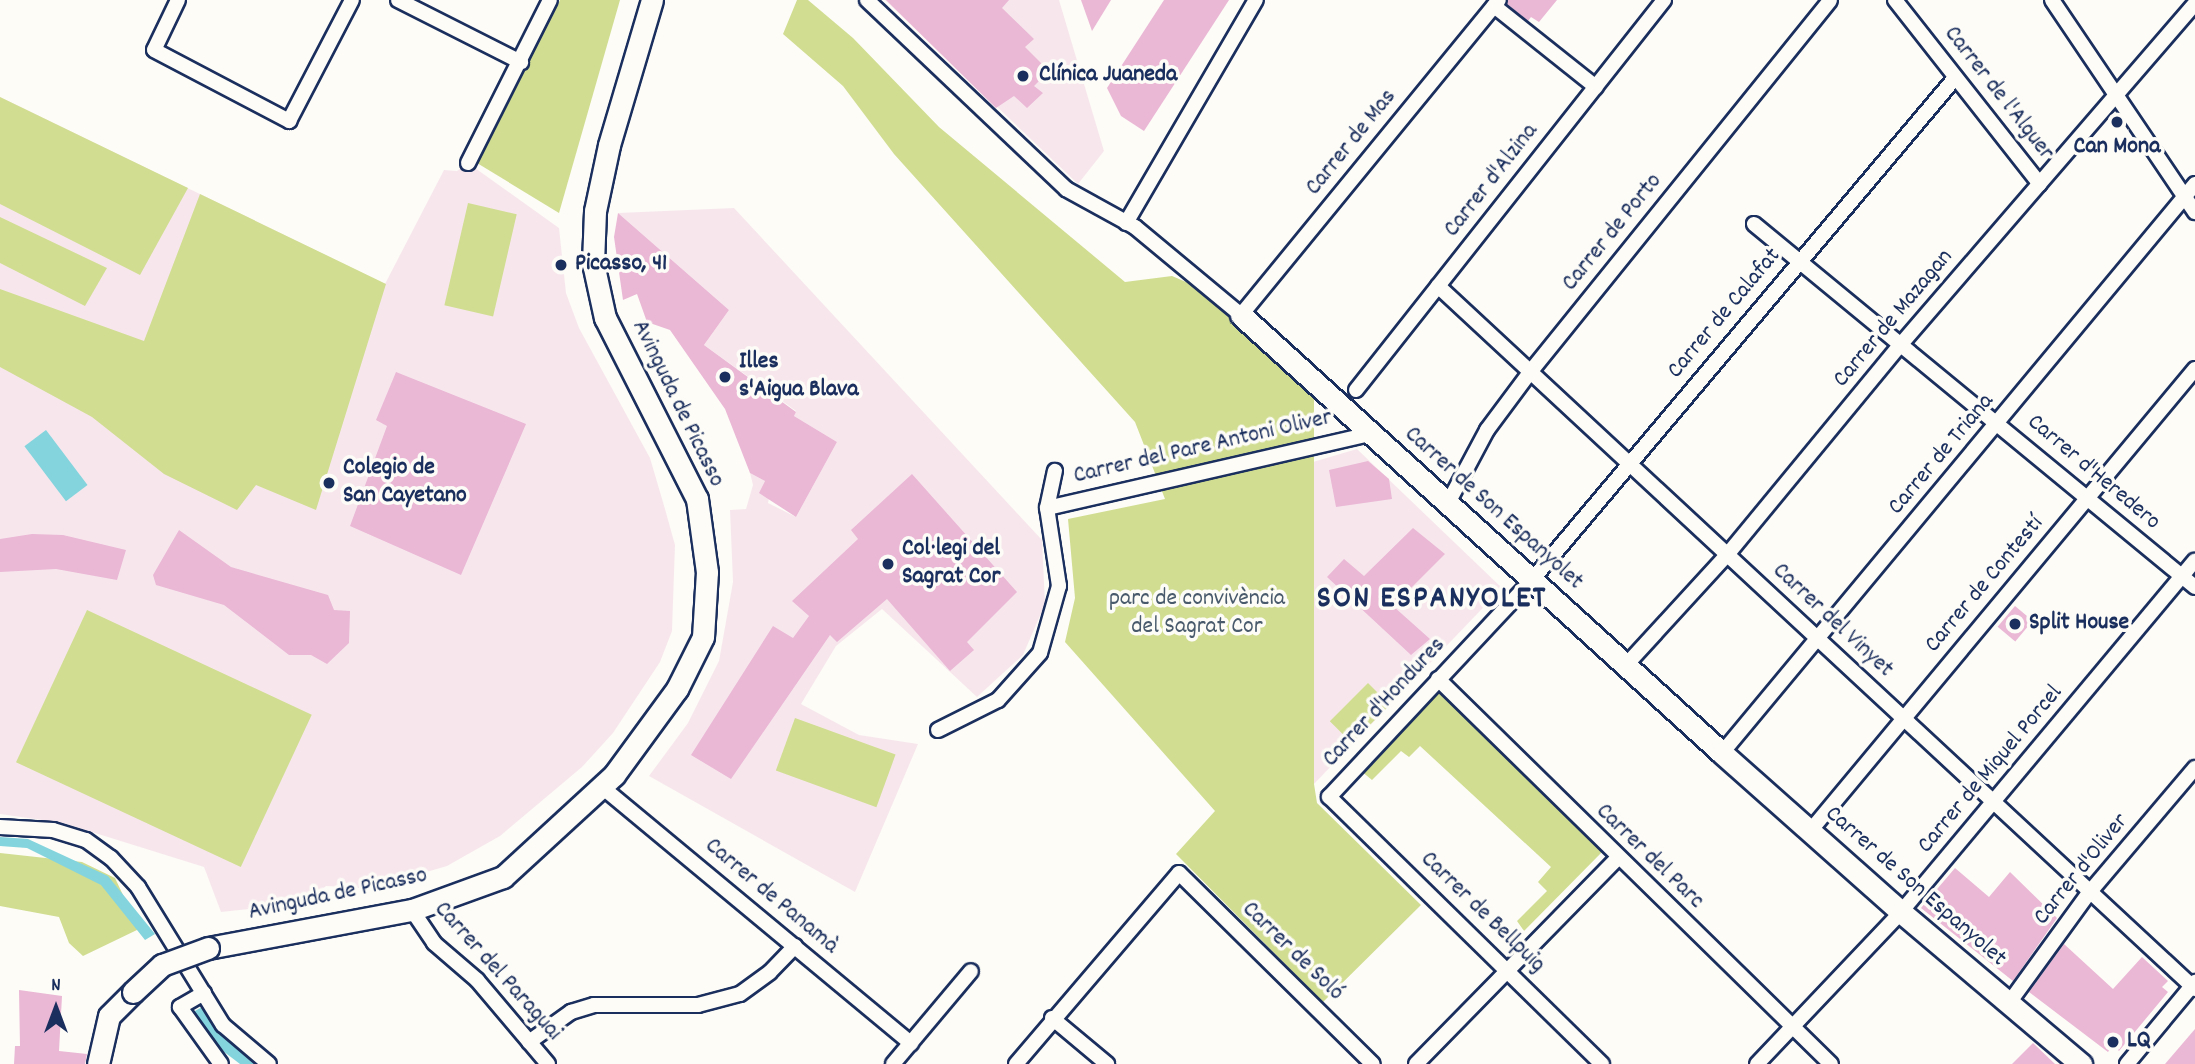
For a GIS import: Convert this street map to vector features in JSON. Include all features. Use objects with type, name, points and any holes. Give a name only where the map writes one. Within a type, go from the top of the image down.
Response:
[{"type":"street","points":[[178,0],[154,50],[289,121],[352,0]]},
{"type":"street","points":[[398,0],[520,62]]},
{"type":"street","points":[[468,163],[551,0]]},
{"type":"street","name":"Avinguda de Picasso","points":[[98,1064],[109,1016],[162,965],[208,948],[412,910],[503,877],[601,786],[677,689],[703,637],[706,584],[697,499],[605,318],[593,264],[595,211],[609,145],[652,0]]},
{"type":"street","name":"Carrer de Son Espanyolet","points":[[867,0],[1066,189],[1126,223],[1222,295],[1369,434],[1628,664],[1722,753],[1900,912],[2081,1064]]},
{"type":"street","points":[[1126,223],[1256,0]]},
{"type":"street","name":"Carrer d'Alzina","points":[[1356,390],[1664,0]]},
{"type":"street","name":"Carrer de Porto","points":[[1447,505],[1487,430],[1531,371],[1830,0]]},
{"type":"street","name":"Carrer de l'Alguer","points":[[1895,0],[2040,184]]},
{"type":"street","points":[[2052,0],[2195,212]]},
{"type":"street","points":[[1496,3],[1596,87]]},
{"type":"street","name":"Carrer de Mas","points":[[1241,315],[1496,3]]},
{"type":"street","name":"Carrer de Mazagan","points":[[1628,664],[1727,555],[1902,343],[2195,4]]},
{"type":"street","name":"Carrer de Calafat","points":[[1532,580],[1955,78]]},
{"type":"street","name":"Carrer de Triana","points":[[1722,753],[1819,640],[2195,184]]},
{"type":"street","points":[[1754,224],[1801,260]]},
{"type":"street","name":"Carrer d'Heredero","points":[[1801,260],[2195,587]]},
{"type":"street","name":"Carrer del Vinyet","points":[[1438,286],[1631,461],[1727,555],[2089,893],[2194,986]]},
{"type":"street","name":"Carrer de Contestí","points":[[1811,830],[2087,497],[2193,376]]},
{"type":"street","name":"Carrer del Pare Antoni Oliver","points":[[1047,508],[1369,434]]},
{"type":"street","name":"Carrer del Pare Antoni Oliver","points":[[938,730],[998,700],[1040,653],[1059,586],[1047,508],[1055,471]]},
{"type":"street","name":"Carrer de Miquel Porcel","points":[[1758,1064],[1794,1029],[1994,804],[2195,561]]},
{"type":"street","name":"Carrer d'Hondures","points":[[1329,797],[1532,580]]},
{"type":"street","name":"Carrer del Parc","points":[[1438,680],[1831,1064]]},
{"type":"street","name":"Carrer d'Oliver","points":[[2009,1003],[2089,893],[2195,768]]},
{"type":"street","name":"Carrer de Panamà","points":[[601,786],[911,1043]]},
{"type":"street","name":"Carrer de Bellpuig","points":[[1329,797],[1602,1064]]},
{"type":"street","points":[[0,827],[53,830],[86,840],[111,858],[138,887],[223,1025],[269,1064]]},
{"type":"street","points":[[1416,1064],[1618,858]]},
{"type":"street","name":"Carrer de Soló","points":[[1052,1018],[1179,873],[1373,1064]]},
{"type":"street","name":"Carrer del Paraguai","points":[[412,910],[434,943],[477,980],[548,1064]]},
{"type":"street","points":[[529,1042],[571,1012],[594,1005],[698,1005],[740,994],[770,972],[794,946]]},
{"type":"street","points":[[893,1064],[971,971]]},
{"type":"street","points":[[2127,1064],[2194,986]]},
{"type":"street","points":[[204,993],[180,1007],[221,1064]]},
{"type":"street","points":[[1016,1064],[1052,1018],[1107,1064]]},
{"type":"shaded area","name":"Clínica Juaneda","points":[[885,0],[1059,0],[1104,151],[1078,184]]},
{"type":"shaded area","name":"Colegio de San Cayetano","points":[[0,97],[385,284],[444,170],[457,171],[468,163],[559,228],[566,293],[579,328],[650,458],[665,509],[675,545],[672,631],[660,662],[613,733],[582,767],[500,836],[447,866],[392,882],[360,888],[326,886],[306,903],[221,912],[204,867],[63,823],[0,814]]},
{"type":"shaded area","name":"Col·legi del Sagrat Cor","points":[[734,208],[1042,540],[1045,604],[1023,655],[977,697],[882,609],[836,646],[801,704],[859,735],[918,744],[855,892],[649,776],[688,723],[719,661],[733,582],[730,510],[746,509],[753,485],[750,473],[765,481],[760,493],[769,498],[768,503],[796,517],[837,442],[794,416],[796,411],[704,345],[729,310],[618,213]]},
{"type":"shaded area","points":[[1357,449],[1502,588],[1314,784],[1313,462]]},
{"type":"green space","points":[[560,0],[620,0],[559,213],[477,163]]},
{"type":"green space","name":"parc de convivència del Sagrat Cor","points":[[797,0],[808,0],[853,38],[939,127],[1125,282],[1172,276],[1200,288],[1314,395],[1314,784],[1317,803],[1421,905],[1323,1002],[1176,854],[1215,811],[1065,642],[1075,598],[1068,519],[1165,499],[1135,422],[894,154],[843,86],[783,34]]},
{"type":"green space","points":[[0,97],[188,188],[140,275],[0,204]]},
{"type":"green space","points":[[200,194],[386,284],[316,510],[256,485],[237,510],[164,474],[92,417],[0,367],[0,289],[144,341]]},
{"type":"green space","points":[[468,203],[517,214],[493,317],[444,305]]},
{"type":"green space","points":[[0,217],[107,268],[85,306],[0,263]]},
{"type":"green space","points":[[87,610],[312,715],[241,867],[16,762]]},
{"type":"green space","points":[[1368,683],[1390,705],[1352,743],[1330,721]]},
{"type":"green space","points":[[1437,687],[1603,851],[1524,931],[1517,921],[1547,891],[1538,882],[1551,867],[1420,746],[1409,757],[1401,751],[1372,780],[1360,770]]},
{"type":"green space","points":[[795,718],[896,755],[876,807],[776,771]]},
{"type":"green space","points":[[0,853],[82,862],[115,878],[139,929],[83,956],[69,943],[59,917],[0,906]]},
{"type":"water","points":[[46,430],[88,485],[66,501],[24,446]]},
{"type":"water","points":[[0,837],[28,839],[108,876],[155,934],[145,940],[101,885],[27,848],[0,846]]},
{"type":"water","points":[[204,1006],[264,1064],[240,1064],[219,1048],[193,1012]]},
{"type":"building","points":[[886,0],[1009,0],[1002,8],[1034,39],[1025,47],[1049,71],[1034,86],[1043,93],[1027,108],[1014,96],[996,108]]},
{"type":"building","points":[[1081,0],[1111,0],[1092,31]]},
{"type":"building","points":[[1164,0],[1229,0],[1144,131],[1121,116],[1107,88]]},
{"type":"building","points":[[1508,0],[1557,0],[1539,22],[1531,17],[1528,21],[1507,4]]},
{"type":"building","name":"Illes s'Aigua Blava","points":[[618,213],[729,310],[704,345],[796,412],[794,416],[837,442],[796,517],[759,493],[765,481],[750,473],[725,409],[670,330],[647,322],[637,294],[623,300],[614,237]]},
{"type":"building","points":[[396,372],[526,424],[461,575],[350,526],[387,426],[376,420]]},
{"type":"building","points":[[1368,461],[1389,479],[1392,499],[1336,507],[1329,470]]},
{"type":"building","points":[[912,474],[1017,592],[967,642],[974,650],[950,671],[887,599],[837,642],[830,635],[731,779],[691,755],[773,626],[793,638],[809,616],[792,601],[858,539],[851,530]]},
{"type":"building","points":[[1413,528],[1445,554],[1393,606],[1430,639],[1411,655],[1327,577],[1344,559],[1364,576]]},
{"type":"building","points":[[179,530],[231,567],[328,595],[334,610],[350,611],[349,643],[327,664],[311,655],[289,655],[224,605],[156,585],[153,575]]},
{"type":"building","points":[[32,534],[63,535],[126,550],[117,580],[56,569],[0,572],[0,539]]},
{"type":"building","name":"Split House","points":[[2015,606],[2033,621],[2015,641],[1998,627]]},
{"type":"building","points":[[1955,868],[1989,897],[2010,872],[2057,918],[2013,981],[1921,908]]},
{"type":"building","points":[[2064,944],[2113,989],[2142,957],[2168,981],[2162,987],[2168,992],[2119,1051],[2113,1045],[2108,1052],[2029,992]]},
{"type":"building","points":[[19,990],[62,996],[59,1051],[87,1054],[85,1064],[14,1064],[15,1046],[20,1046]]},
{"type":"building","points":[[2195,1029],[2195,1064],[2165,1064]]},
{"type":"building","points":[[2033,1043],[2055,1064],[2012,1064]]},
{"type":"place","name":"Clínica Juaneda","points":[[1023,76]]},
{"type":"place","name":"Can Mona","points":[[2117,122]]},
{"type":"place","name":"Picasso, 41","points":[[561,265]]},
{"type":"place","name":"Illes s'Aigua Blava","points":[[725,377]]},
{"type":"place","name":"Colegio de San Cayetano","points":[[329,483]]},
{"type":"place","name":"Col·legi del Sagrat Cor","points":[[888,564]]},
{"type":"place","name":"Split House","points":[[2015,624]]},
{"type":"place","name":"LQ","points":[[2113,1042]]},
{"type":"district","name":"SON ESPANYOLET","points":[[1432,600]]}]
